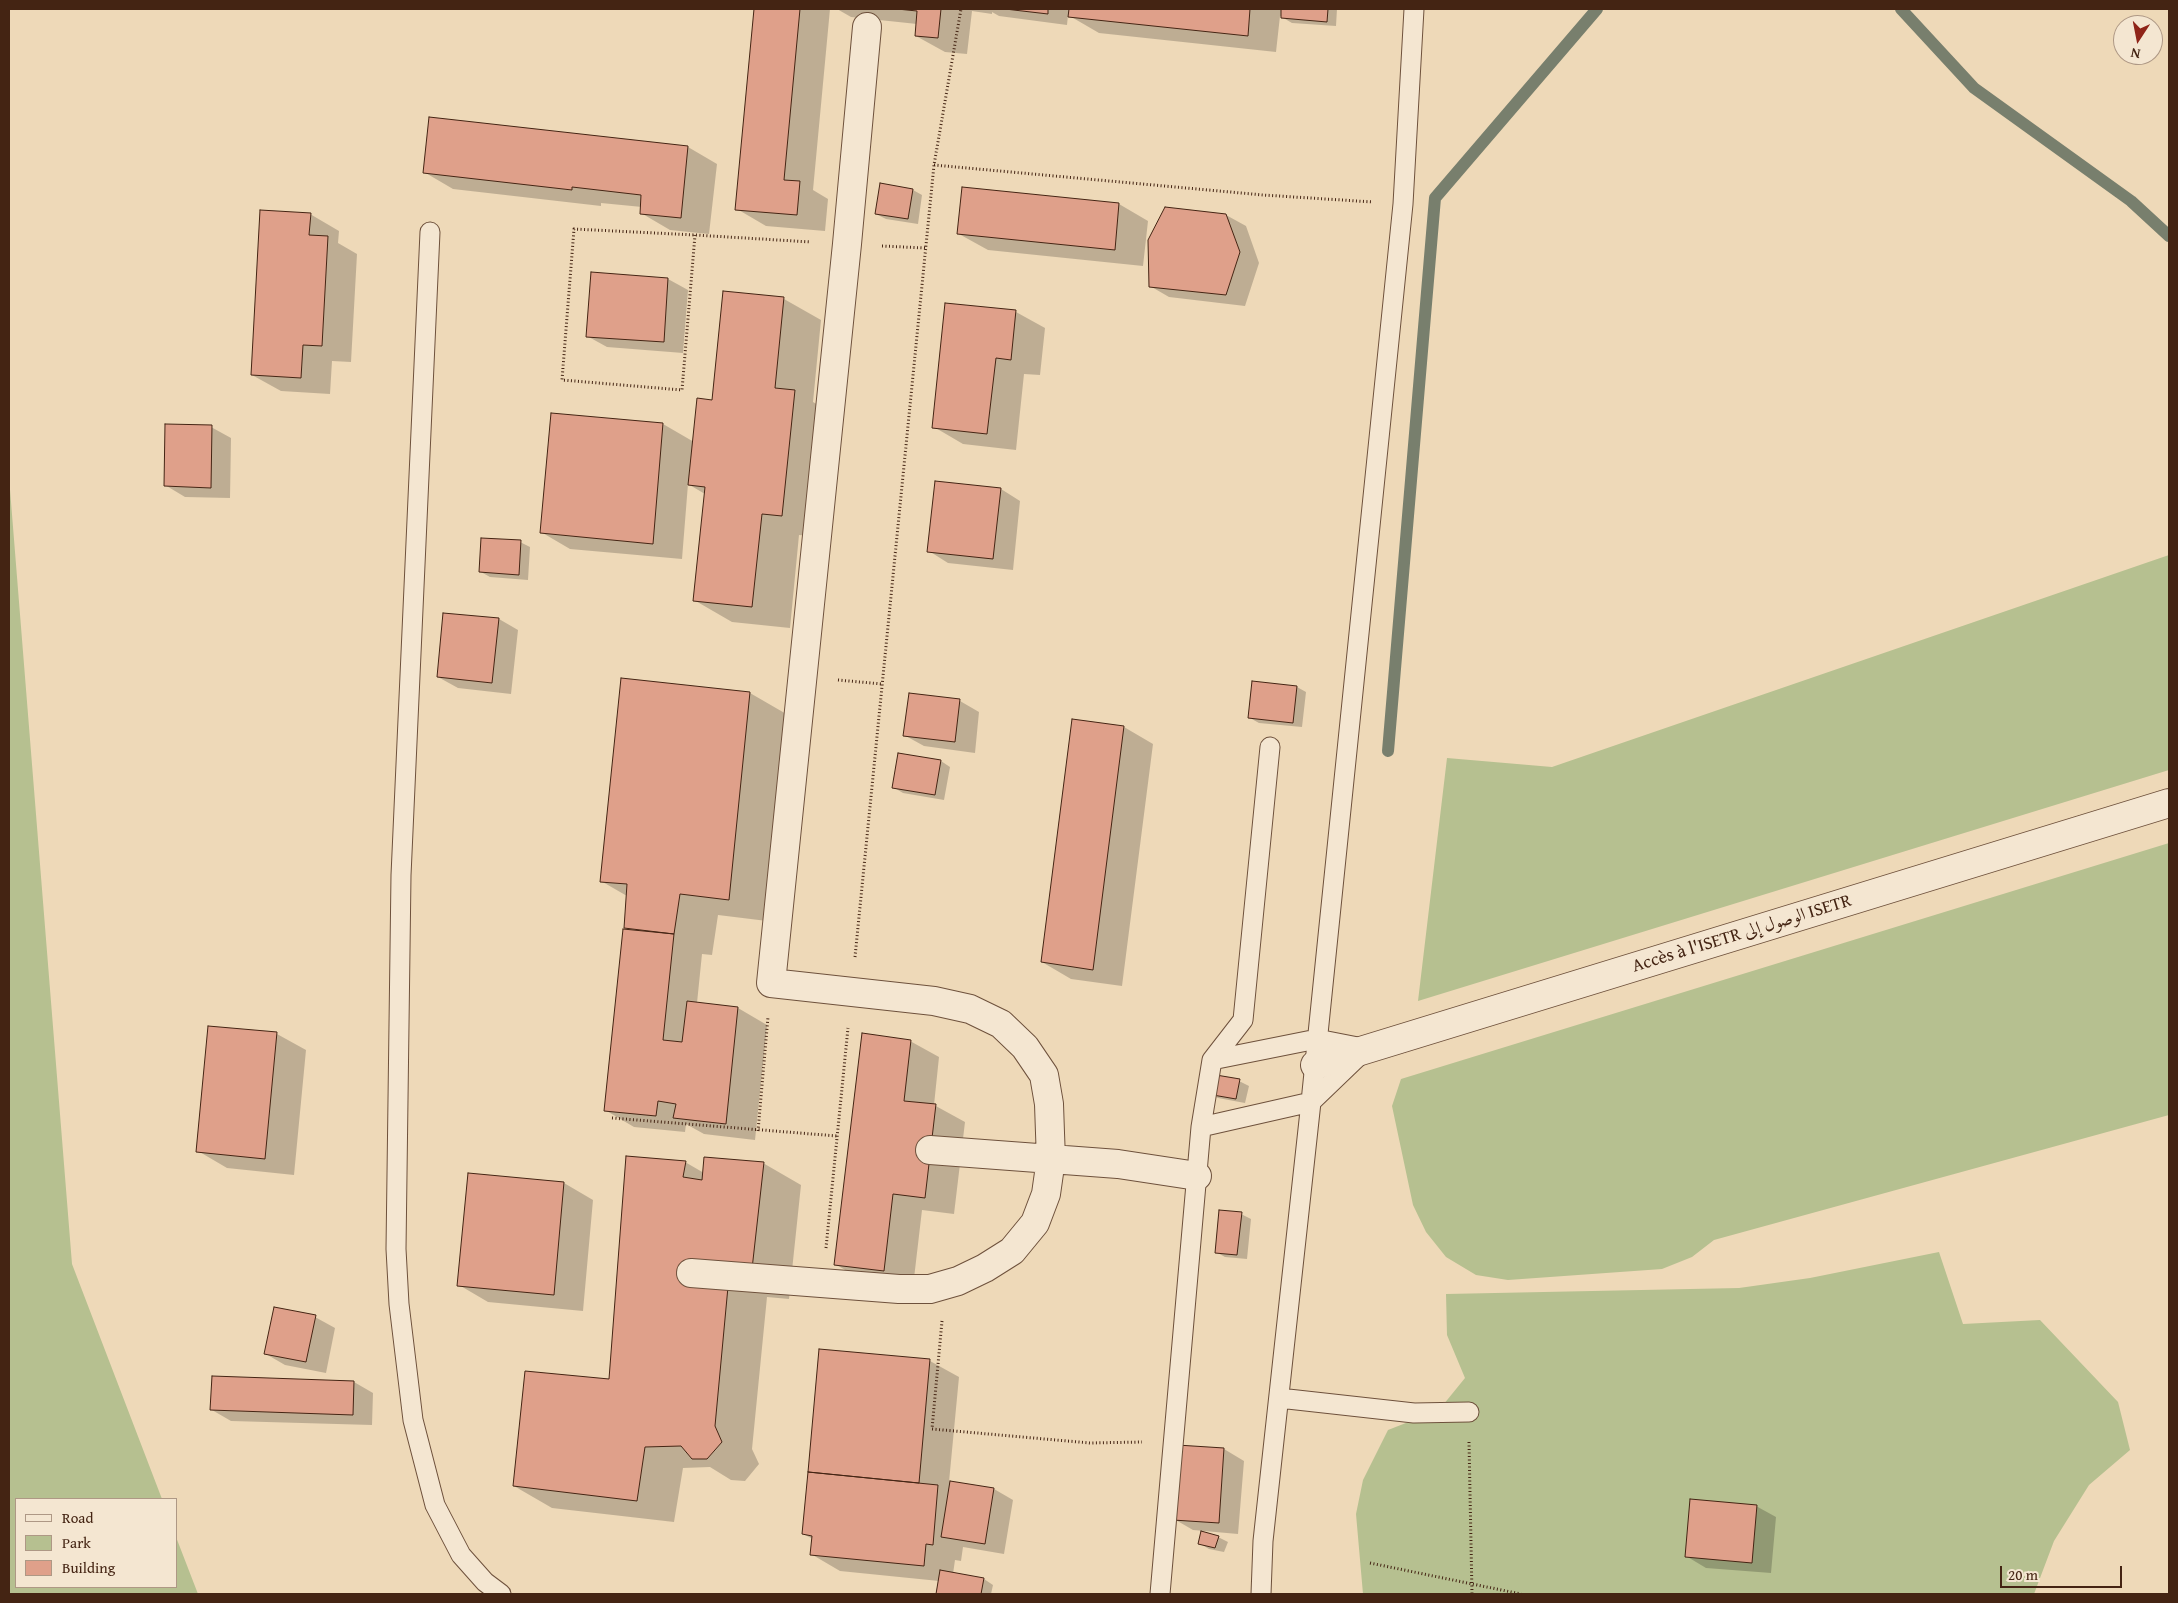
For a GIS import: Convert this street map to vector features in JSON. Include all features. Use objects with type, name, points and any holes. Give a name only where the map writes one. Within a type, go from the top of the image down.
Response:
[{"type":"street","points":[[691,1273],[930,1289],[958,1281],[985,1268],[1012,1251],[1035,1223],[1046,1194],[1050,1160],[1049,1104],[1044,1075],[1025,1046],[1001,1024],[970,1009],[934,1001],[771,983],[847,244],[867,27]]},
{"type":"street","name":"Accès à l'ISETR الوصول إلى ISETR","points":[[1316,1052],[1366,1049],[2169,803]]},
{"type":"street","points":[[930,1150],[1118,1164],[1197,1176]]},
{"type":"lane","points":[[1261,1594],[1263,1542],[1311,1102],[1403,204],[1414,9]]},
{"type":"lane","points":[[430,232],[401,875],[396,1249],[399,1304],[413,1420],[435,1505],[461,1555],[484,1582],[502,1594]]},
{"type":"lane","points":[[1160,1594],[1201,1127],[1212,1060],[1243,1020],[1270,747]]},
{"type":"lane","points":[[1201,1127],[1311,1102],[1366,1049]]},
{"type":"lane","points":[[1212,1060],[1316,1052]]},
{"type":"lane","points":[[1279,1398],[1414,1413],[1469,1412]]},
{"type":"path","points":[[822,1283],[934,165],[961,9]]},
{"type":"path","points":[[934,165],[1263,195],[1403,204]]},
{"type":"path","points":[[695,235],[682,390],[562,380],[574,228],[925,248]]},
{"type":"path","points":[[802,676],[882,684]]},
{"type":"path","points":[[758,1131],[771,983]]},
{"type":"path","points":[[612,1118],[837,1136]]},
{"type":"path","points":[[945,1284],[932,1429],[1090,1443],[1173,1441]]},
{"type":"path","points":[[1469,1412],[1472,1594]]},
{"type":"path","points":[[1370,1563],[1521,1594]]},
{"type":"green space","points":[[9,477],[72,1264],[162,1498],[15,1498],[15,1588],[178,1588],[178,1542],[198,1594],[9,1594]]},
{"type":"green space","points":[[2169,555],[2169,770],[1418,1001],[1447,758],[1552,767]]},
{"type":"green space","points":[[2169,843],[2169,1115],[1714,1240],[1692,1257],[1662,1269],[1508,1280],[1476,1275],[1446,1257],[1426,1232],[1413,1205],[1392,1106],[1401,1079]]},
{"type":"green space","points":[[1939,1252],[1963,1324],[2040,1320],[2118,1402],[2130,1450],[2089,1485],[2054,1541],[2034,1594],[1363,1594],[1356,1514],[1363,1480],[1388,1430],[1439,1410],[1465,1378],[1447,1335],[1446,1294],[1739,1288],[1810,1278]]},
{"type":"building","points":[[754,9],[800,9],[784,180],[800,181],[797,215],[735,210]]},
{"type":"building","points":[[897,9],[941,9],[938,38],[915,36],[917,11]]},
{"type":"building","points":[[1005,9],[1048,9],[1048,14]]},
{"type":"building","points":[[1069,9],[1250,9],[1248,36],[1068,17]]},
{"type":"building","points":[[1281,9],[1328,9],[1327,22],[1281,18]]},
{"type":"building","points":[[429,117],[688,146],[681,218],[640,214],[641,195],[572,187],[572,190],[423,173]]},
{"type":"building","points":[[880,183],[913,189],[908,219],[875,214]]},
{"type":"building","points":[[962,187],[1119,203],[1115,250],[957,234]]},
{"type":"building","points":[[1165,207],[1226,214],[1240,252],[1226,295],[1149,287],[1148,240]]},
{"type":"building","points":[[260,210],[311,213],[309,235],[328,236],[322,346],[303,345],[301,378],[251,375]]},
{"type":"building","points":[[591,272],[668,278],[664,342],[586,337]]},
{"type":"building","points":[[723,291],[784,297],[775,388],[795,390],[782,516],[762,514],[752,607],[693,601],[705,487],[688,485],[697,398],[712,400]]},
{"type":"building","points":[[945,303],[1016,310],[1011,360],[996,358],[987,434],[932,428]]},
{"type":"building","points":[[551,413],[663,423],[653,544],[540,533]]},
{"type":"building","points":[[165,424],[212,425],[211,488],[164,486]]},
{"type":"building","points":[[935,481],[1001,488],[993,559],[927,552]]},
{"type":"building","points":[[481,538],[521,540],[519,575],[479,572]]},
{"type":"building","points":[[443,613],[499,618],[492,683],[437,677]]},
{"type":"building","points":[[621,678],[750,692],[729,900],[680,894],[674,934],[624,928],[627,884],[600,882]]},
{"type":"building","points":[[1252,681],[1297,686],[1293,723],[1248,718]]},
{"type":"building","points":[[909,693],[960,699],[955,742],[903,736]]},
{"type":"building","points":[[1072,719],[1124,726],[1093,970],[1041,962]]},
{"type":"building","points":[[898,753],[941,760],[935,795],[892,788]]},
{"type":"building","points":[[623,929],[674,934],[663,1040],[682,1042],[687,1001],[738,1007],[726,1124],[673,1118],[676,1104],[658,1101],[656,1116],[604,1111]]},
{"type":"building","points":[[208,1026],[277,1032],[265,1159],[196,1152]]},
{"type":"building","points":[[862,1033],[911,1040],[904,1101],[936,1104],[925,1198],[893,1194],[884,1271],[834,1265]]},
{"type":"building","points":[[1210,1074],[1240,1079],[1236,1099],[1207,1094]]},
{"type":"building","points":[[626,1156],[686,1161],[683,1177],[702,1180],[704,1157],[764,1162],[751,1278],[729,1276],[715,1426],[722,1442],[707,1459],[692,1459],[681,1446],[645,1447],[637,1501],[513,1486],[525,1371],[609,1379]]},
{"type":"building","points":[[468,1173],[564,1182],[554,1295],[457,1286]]},
{"type":"building","points":[[1219,1210],[1242,1212],[1237,1255],[1215,1253]]},
{"type":"building","points":[[274,1307],[316,1315],[306,1362],[264,1354]]},
{"type":"building","points":[[819,1349],[930,1359],[919,1483],[808,1472]]},
{"type":"building","points":[[212,1376],[354,1381],[353,1415],[210,1410]]},
{"type":"building","points":[[1177,1445],[1224,1448],[1219,1523],[1173,1520]]},
{"type":"building","points":[[808,1472],[938,1485],[933,1545],[926,1544],[924,1566],[810,1555],[812,1536],[802,1534]]},
{"type":"building","points":[[950,1481],[994,1488],[985,1544],[941,1537]]},
{"type":"building","points":[[1690,1499],[1757,1505],[1752,1563],[1685,1557]]},
{"type":"building","points":[[1201,1531],[1219,1536],[1215,1548],[1198,1544]]},
{"type":"building","points":[[940,1570],[984,1578],[981,1594],[936,1594]]},
{"type":"waterway","points":[[1388,751],[1435,198],[1597,9]]},
{"type":"waterway","points":[[1901,9],[1974,88],[2131,201],[2169,236]]}]
